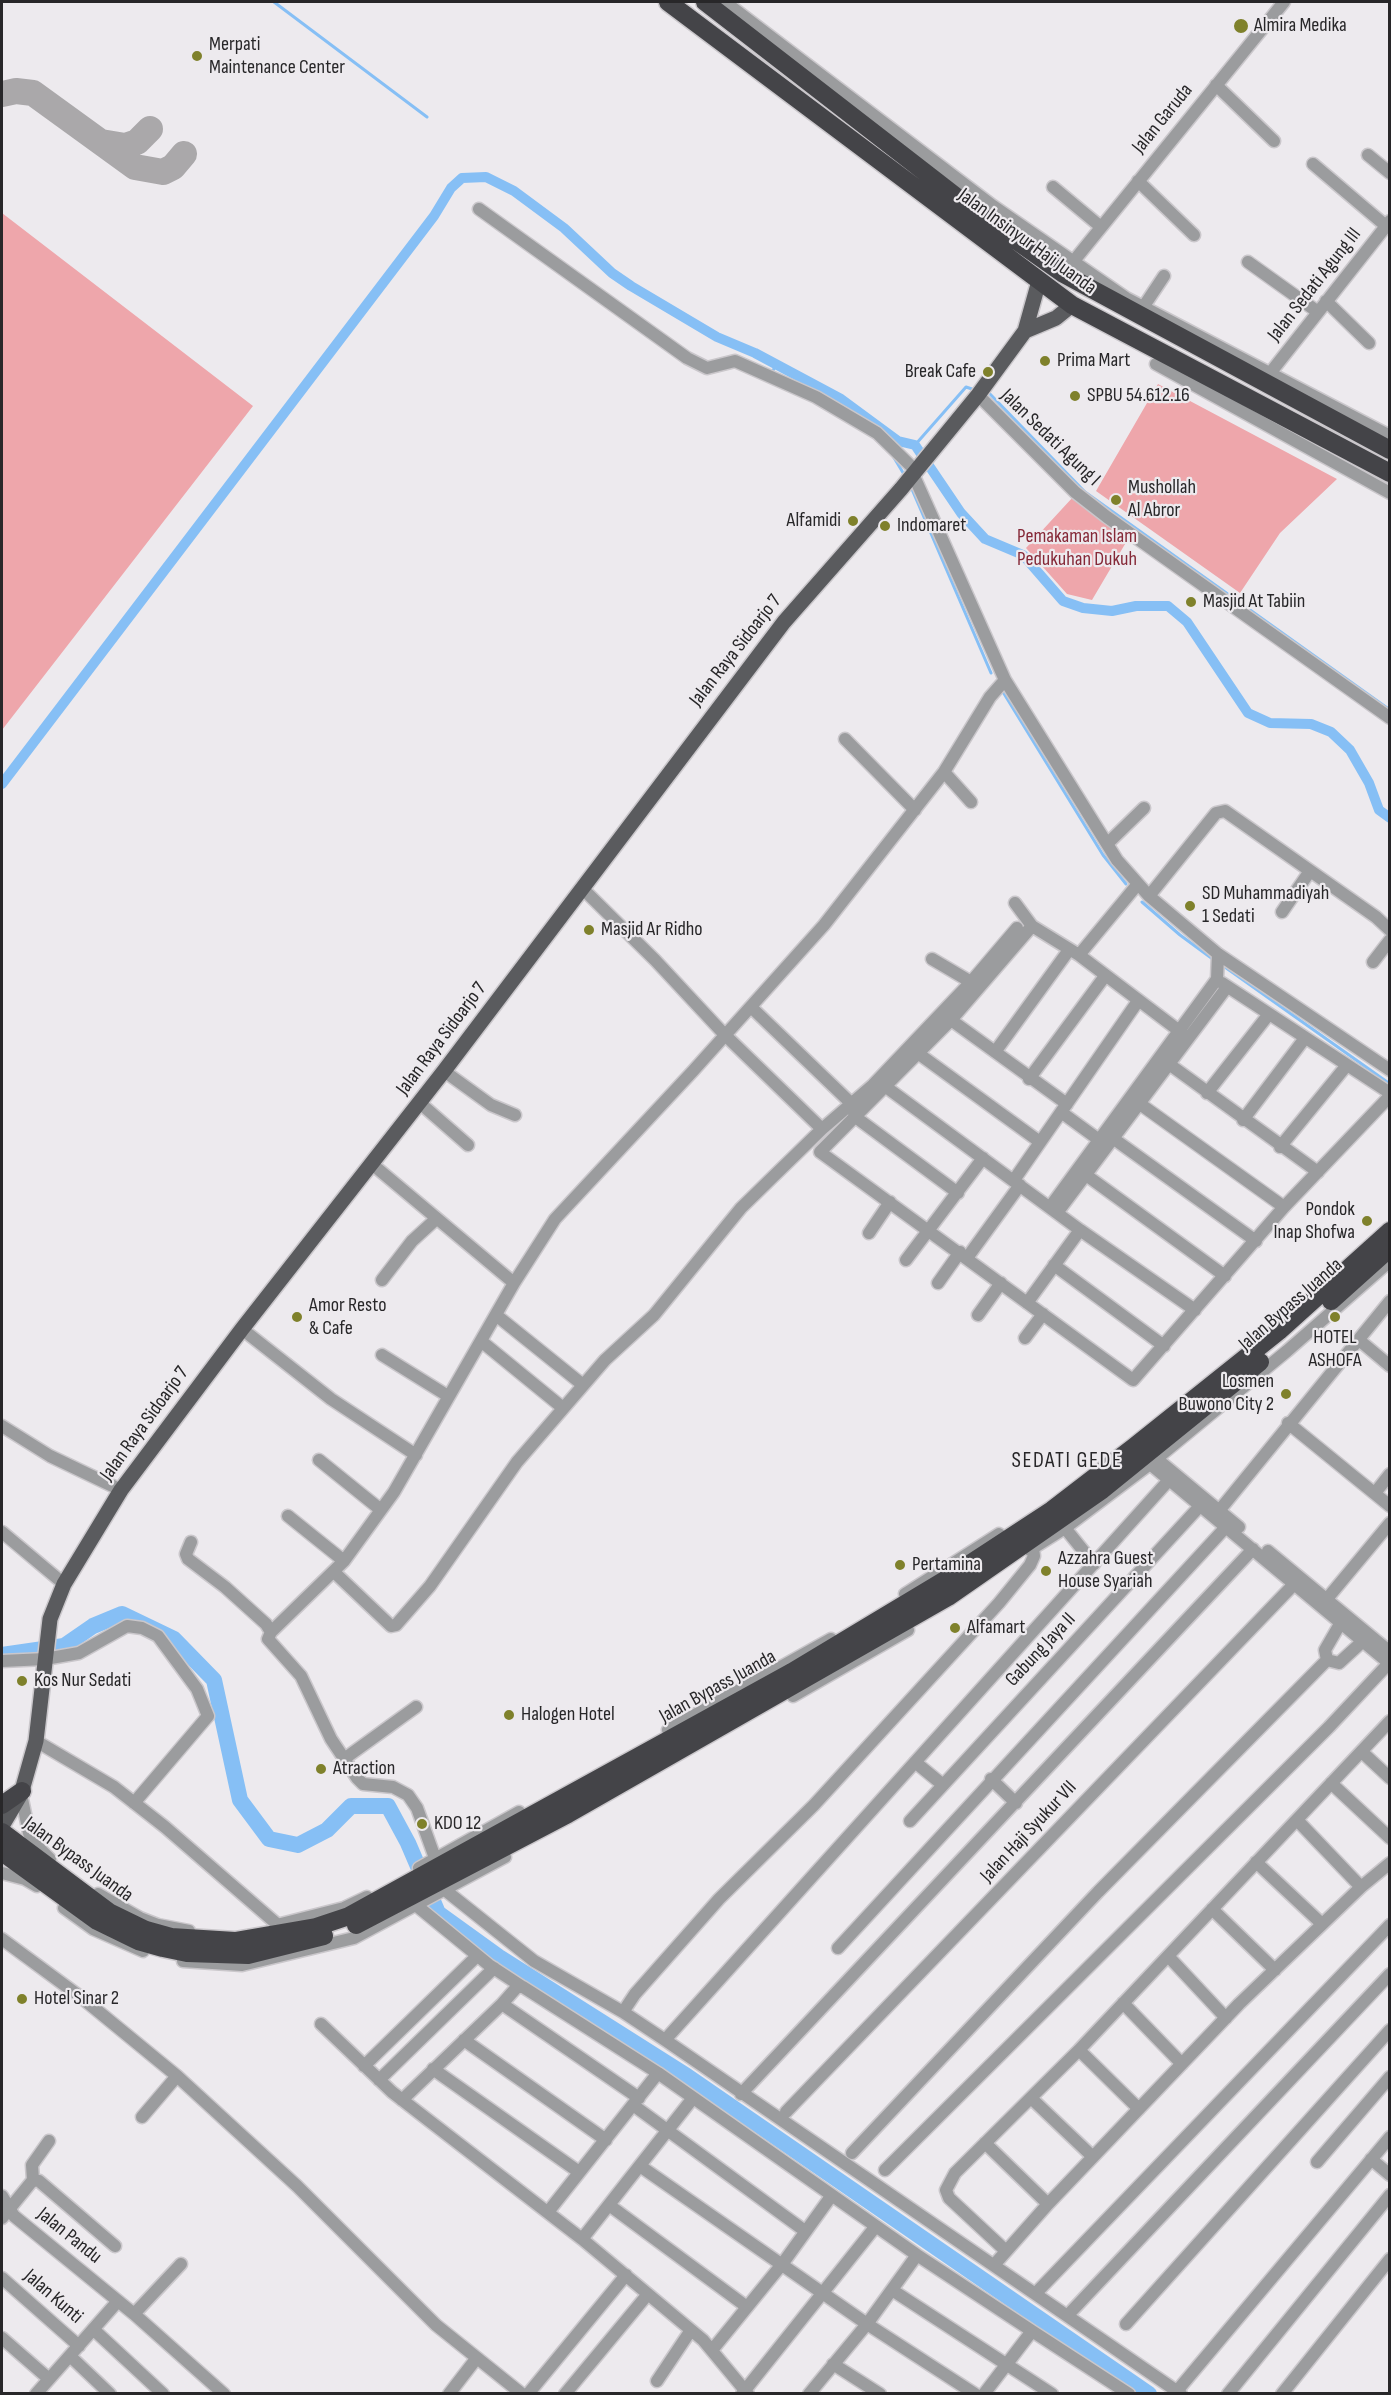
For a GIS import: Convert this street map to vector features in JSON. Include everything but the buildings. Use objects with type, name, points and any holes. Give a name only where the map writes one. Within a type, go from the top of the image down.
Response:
[{"type":"highway","name":"Jalan Insinyur Haji Juanda","points":[[668,2],[1072,305],[1389,473]]},
{"type":"highway","name":"Jalan Insinyur Haji Juanda","points":[[705,2],[837,102],[989,212],[1062,273],[1132,305],[1389,450]]},
{"type":"highway","points":[[823,120],[837,102]]},
{"type":"highway","points":[[1304,427],[1313,409]]},
{"type":"highway","name":"Jalan Bypass Juanda","points":[[1146,1457],[1154,1427],[1309,1299],[1384,1255],[1389,1231]]},
{"type":"highway","name":"Jalan Bypass Juanda","points":[[2,1832],[109,1912],[146,1930],[204,1941],[235,1941],[275,1929],[349,1916],[438,1875],[794,1678],[1052,1510],[1146,1457],[1235,1389],[1350,1276]]},
{"type":"highway","points":[[2,1805],[22,1792]]},
{"type":"highway","name":"Jalan Bypass Juanda","points":[[2,1852],[84,1918],[138,1941],[163,1948],[234,1960],[347,1929],[416,1886]]},
{"type":"main road","name":"Jalan Raya Sidoarjo 7","points":[[2,1826],[22,1792],[36,1740],[46,1657],[46,1636],[50,1619],[64,1584],[121,1490],[242,1329],[420,1103],[784,622],[901,489],[978,394],[1025,331],[1040,281]]},
{"type":"main road","points":[[1025,331],[1056,318],[1072,305]]},
{"type":"street","name":"Jalan Insinyur Haji Juanda","points":[[724,2],[989,212],[1073,262],[1132,305],[1271,372],[1389,436]]},
{"type":"street","name":"Jalan Garuda","points":[[1073,262],[1284,2]]},
{"type":"street","points":[[1216,85],[1274,141]]},
{"type":"street","points":[[1368,155],[1389,173]]},
{"type":"street","points":[[1314,164],[1388,223]]},
{"type":"street","points":[[1138,181],[1194,235]]},
{"type":"street","points":[[1053,187],[1101,227]]},
{"type":"street","points":[[479,209],[701,367],[712,367],[731,360],[839,408],[877,433],[915,472],[1005,680],[1107,844],[1137,885],[1217,966],[1389,1070]]},
{"type":"street","name":"Jalan Sedati Agung III","points":[[1271,372],[1388,223]]},
{"type":"street","points":[[1248,262],[1318,312]]},
{"type":"street","points":[[1132,305],[1164,276]]},
{"type":"street","points":[[1326,301],[1369,344]]},
{"type":"street","points":[[1156,364],[1389,493]]},
{"type":"street","name":"Jalan Sedati Agung I","points":[[978,394],[1075,492],[1389,718]]},
{"type":"street","points":[[1005,680],[990,697],[944,771],[915,810],[880,850],[824,925],[555,1220],[514,1283],[416,1455],[381,1510],[344,1561],[271,1632],[268,1640],[301,1676],[332,1739],[363,1784],[393,1787],[408,1795],[417,1808],[438,1875],[534,1961],[623,2012],[665,2040],[1179,2392],[1389,2137]]},
{"type":"street","points":[[845,739],[915,810]]},
{"type":"street","points":[[944,771],[971,802]]},
{"type":"street","points":[[1107,844],[1144,808]]},
{"type":"street","points":[[1149,897],[1209,821],[1222,810],[1376,917],[1389,930]]},
{"type":"street","points":[[1282,912],[1310,871]]},
{"type":"street","points":[[995,1053],[1074,953],[1137,885]]},
{"type":"street","points":[[582,888],[655,960],[724,1034],[822,1129]]},
{"type":"street","points":[[1015,903],[1032,926],[1074,953],[1183,1034]]},
{"type":"street","points":[[334,1572],[391,1626],[396,1625],[430,1586],[517,1462],[605,1360],[654,1315],[741,1208],[822,1129],[886,1087],[951,1020],[1032,926]]},
{"type":"street","points":[[1017,928],[971,982],[873,1085],[820,1152],[1133,1380],[1226,1276],[1284,1206],[1389,1095],[1227,987],[1217,966]]},
{"type":"street","points":[[1373,962],[1389,940]]},
{"type":"street","points":[[932,959],[971,982]]},
{"type":"street","points":[[1183,1034],[1217,966]]},
{"type":"street","points":[[1029,1079],[1105,976]]},
{"type":"street","points":[[1053,1210],[1086,1175],[1183,1034],[1227,987]]},
{"type":"street","points":[[938,1283],[964,1255],[1017,1182],[1040,1142],[1138,1001]]},
{"type":"street","points":[[751,1007],[854,1110],[958,1192]]},
{"type":"street","points":[[1207,1093],[1269,1014]]},
{"type":"street","points":[[951,1020],[1107,1142],[1256,1241]]},
{"type":"street","points":[[1243,1120],[1305,1038]]},
{"type":"street","points":[[919,1054],[1040,1142]]},
{"type":"street","points":[[1163,1060],[1280,1147],[1318,1172]]},
{"type":"street","points":[[1053,1210],[1140,1104],[1163,1060]]},
{"type":"street","points":[[1280,1147],[1347,1065]]},
{"type":"street","points":[[444,1071],[491,1105],[514,1115]]},
{"type":"street","points":[[886,1087],[1080,1230],[1195,1310]]},
{"type":"street","points":[[420,1103],[468,1145]]},
{"type":"street","points":[[1140,1104],[1284,1206]]},
{"type":"street","points":[[906,1260],[983,1158]]},
{"type":"street","points":[[372,1164],[435,1220],[514,1283]]},
{"type":"street","points":[[1086,1175],[1226,1276]]},
{"type":"street","points":[[869,1233],[890,1203]]},
{"type":"street","points":[[382,1280],[412,1241],[435,1220]]},
{"type":"street","points":[[1350,1276],[1389,1222]]},
{"type":"street","points":[[1027,1303],[1080,1230]]},
{"type":"street","points":[[1350,1276],[1384,1255]]},
{"type":"street","points":[[1054,1265],[1164,1346]]},
{"type":"street","points":[[978,1315],[1001,1283]]},
{"type":"street","points":[[1217,1514],[1288,1423],[1389,1301]]},
{"type":"street","points":[[1025,1338],[1042,1314]]},
{"type":"street","points":[[496,1315],[583,1385]]},
{"type":"street","points":[[242,1329],[331,1399],[416,1455]]},
{"type":"street","points":[[1359,1340],[1389,1366]]},
{"type":"street","points":[[481,1341],[563,1408]]},
{"type":"street","points":[[382,1354],[448,1396]]},
{"type":"street","points":[[1288,1423],[1389,1506]]},
{"type":"street","points":[[2,1426],[50,1455],[121,1490]]},
{"type":"street","points":[[794,1678],[890,1605],[1005,1531],[1154,1427]]},
{"type":"street","points":[[794,1678],[951,1604],[1065,1528],[1146,1457]]},
{"type":"street","points":[[1146,1457],[1200,1506],[1217,1514],[1226,1527],[1253,1549],[1297,1582],[1326,1600],[1389,1660]]},
{"type":"street","points":[[1146,1457],[1297,1582],[1340,1624],[1389,1660]]},
{"type":"street","points":[[319,1460],[381,1510]]},
{"type":"street","points":[[1375,1493],[1389,1474]]},
{"type":"street","points":[[665,2040],[1169,1480]]},
{"type":"street","name":"Gabung Jaya II","points":[[910,1821],[1200,1506]]},
{"type":"street","points":[[288,1516],[344,1561]]},
{"type":"street","points":[[1326,1600],[1389,1523]]},
{"type":"street","points":[[838,1947],[1226,1527]]},
{"type":"street","points":[[1065,1528],[1094,1564]]},
{"type":"street","points":[[2,1532],[64,1584]]},
{"type":"street","points":[[191,1542],[186,1554],[188,1559],[225,1587],[266,1624],[271,1632]]},
{"type":"street","points":[[623,2012],[662,1963],[719,1899],[814,1805],[999,1603],[1030,1565],[1034,1556],[1033,1548]]},
{"type":"street","points":[[741,2094],[1253,1549]]},
{"type":"street","name":"Jalan Haji Syukur VII","points":[[786,2112],[905,1991],[1173,1707],[1297,1582]]},
{"type":"street","points":[[1340,1624],[1325,1650],[1327,1660],[1334,1664],[1339,1663],[1363,1641]]},
{"type":"street","points":[[2,1661],[86,1650],[127,1626],[142,1628],[158,1636],[197,1689],[208,1716],[134,1803]]},
{"type":"street","points":[[852,2153],[1098,1892],[1327,1660]]},
{"type":"street","points":[[885,2170],[1329,1727],[1389,1660]]},
{"type":"street","points":[[344,1759],[416,1707]]},
{"type":"street","points":[[1006,2251],[946,2194],[955,2173],[1079,2050],[1389,1721]]},
{"type":"street","points":[[36,1740],[70,1758],[134,1803],[275,1929]]},
{"type":"street","points":[[1362,1752],[1389,1778]]},
{"type":"street","points":[[915,1762],[943,1785]]},
{"type":"street","points":[[991,1779],[1016,1803]]},
{"type":"street","points":[[1331,1783],[1389,1838]]},
{"type":"street","points":[[22,1792],[29,1833],[40,1851],[125,1911],[158,1925],[188,1931],[228,1933],[275,1929]]},
{"type":"street","points":[[1297,1820],[1361,1887]]},
{"type":"street","points":[[1256,1862],[1322,1924]]},
{"type":"street","points":[[994,2265],[1048,2204],[1226,2018],[1322,1924],[1389,1863]]},
{"type":"street","points":[[2,1873],[25,1879],[84,1918]]},
{"type":"street","points":[[438,1875],[416,1886],[477,1956],[658,2073],[917,2255],[1128,2394]]},
{"type":"street","points":[[1212,1909],[1275,1970]]},
{"type":"street","points":[[1036,2293],[1389,1925]]},
{"type":"street","points":[[2,1939],[82,1998],[177,2076],[297,2186],[436,2325],[522,2394]]},
{"type":"street","points":[[364,2066],[477,1956]]},
{"type":"street","points":[[1168,1956],[1226,2018]]},
{"type":"street","points":[[379,2080],[494,1968]]},
{"type":"street","points":[[1068,2315],[1389,1974]]},
{"type":"street","points":[[402,2100],[517,1987],[521,1986]]},
{"type":"street","points":[[1123,2003],[1182,2064]]},
{"type":"street","points":[[501,2004],[636,2102],[805,2230]]},
{"type":"street","points":[[321,2024],[402,2100],[582,2239],[713,2349],[745,2392],[876,2226]]},
{"type":"street","points":[[1126,2325],[1389,2030]]},
{"type":"street","points":[[464,2040],[606,2140]]},
{"type":"street","points":[[1079,2050],[1139,2109]]},
{"type":"street","points":[[433,2069],[579,2172]]},
{"type":"street","points":[[548,2212],[658,2073]]},
{"type":"street","points":[[142,2116],[177,2076]]},
{"type":"street","points":[[1317,2162],[1389,2077]]},
{"type":"street","points":[[582,2239],[693,2098]]},
{"type":"street","points":[[1031,2098],[1093,2157]]},
{"type":"street","points":[[6,2213],[33,2181],[32,2165],[49,2141]]},
{"type":"street","points":[[985,2144],[1048,2204]]},
{"type":"street","points":[[1371,2159],[1389,2175]]},
{"type":"street","points":[[640,2166],[783,2263],[867,2324],[975,2394]]},
{"type":"street","points":[[33,2181],[45,2185],[115,2246]]},
{"type":"street","points":[[713,2349],[783,2263],[832,2195]]},
{"type":"street","points":[[1228,2394],[1389,2195]]},
{"type":"street","name":"Jalan Pandu","points":[[2,2196],[6,2213],[14,2216],[134,2314],[224,2394]]},
{"type":"street","points":[[609,2205],[747,2307]]},
{"type":"street","points":[[809,2394],[867,2324],[917,2255]]},
{"type":"street","points":[[1282,2394],[1389,2259]]},
{"type":"street","points":[[134,2314],[181,2264]]},
{"type":"street","points":[[528,2394],[626,2275]]},
{"type":"street","name":"Jalan Kunti","points":[[2,2278],[79,2346]]},
{"type":"street","points":[[892,2290],[1052,2394]]},
{"type":"street","points":[[565,2394],[648,2294]]},
{"type":"street","points":[[2,2338],[44,2388],[118,2301]]},
{"type":"street","points":[[93,2329],[163,2394]]},
{"type":"street","points":[[657,2381],[691,2330]]},
{"type":"street","points":[[984,2394],[1032,2331]]},
{"type":"street","points":[[70,2356],[110,2394]]},
{"type":"street","points":[[449,2394],[476,2359]]},
{"type":"street","points":[[833,2364],[880,2394]]},
{"type":"green space","points":[[2,213],[253,406],[2,730]]},
{"type":"green space","points":[[1158,384],[1337,479],[1280,533],[1240,593],[1096,491]]},
{"type":"green space","name":"Pemakaman Islam Pedukuhan Dukuh","points":[[1073,497],[1128,539],[1092,600],[1067,594],[1026,548]]},
{"type":"waterway","points":[[274,2],[427,117]]},
{"type":"waterway","points":[[2,784],[434,216],[451,188],[462,178],[486,177],[514,191],[564,228],[612,273],[631,286],[717,337],[755,353],[841,399],[898,441],[915,445],[961,513],[985,539],[1023,555],[1063,601],[1083,608],[1112,611],[1136,606],[1168,606],[1187,622],[1248,713],[1270,723],[1311,724],[1331,732],[1350,750],[1369,783],[1379,810],[1390,818]]},
{"type":"waterway","points":[[772,373],[776,364]]},
{"type":"waterway","points":[[915,445],[966,387],[972,389]]},
{"type":"waterway","points":[[990,394],[1085,492],[1390,710]]},
{"type":"waterway","points":[[893,456],[905,476]]},
{"type":"waterway","points":[[911,487],[991,673]]},
{"type":"waterway","points":[[1003,692],[1103,855],[1126,884]]},
{"type":"waterway","points":[[1142,902],[1180,935],[1214,960]]},
{"type":"waterway","points":[[1222,965],[1390,1084]]},
{"type":"waterway","points":[[2,1655],[64,1646],[93,1626],[122,1614],[174,1639],[214,1680],[240,1800],[269,1839],[298,1845],[327,1830],[351,1806],[388,1806],[408,1843],[438,1913],[499,1957],[687,2076],[1149,2394]]},
{"type":"taxiway","points":[[2,94],[16,91],[33,93],[135,167],[163,172],[173,167],[184,154]]},
{"type":"taxiway","points":[[101,142],[125,146],[137,142],[150,129]]},
{"type":"place","name":"Almira Medika","points":[[1241,26]]},
{"type":"place","name":"Merpati Maintenance Center","points":[[197,56]]},
{"type":"place","name":"Prima Mart","points":[[1045,361]]},
{"type":"place","name":"Break Cafe","points":[[988,372]]},
{"type":"place","name":"SPBU 54.612.16","points":[[1075,396]]},
{"type":"place","name":"Mushollah Al Abror","points":[[1116,500]]},
{"type":"place","name":"Alfamidi","points":[[853,521]]},
{"type":"place","name":"Indomaret","points":[[885,526]]},
{"type":"place","name":"Masjid At Tabiin","points":[[1191,602]]},
{"type":"place","name":"SD Muhammadiyah 1 Sedati","points":[[1190,906]]},
{"type":"place","name":"Masjid Ar Ridho","points":[[589,930]]},
{"type":"place","name":"Pondok Inap Shofwa","points":[[1367,1221]]},
{"type":"place","name":"Amor Resto & Cafe","points":[[297,1317]]},
{"type":"place","name":"HOTEL ASHOFA","points":[[1335,1317]]},
{"type":"place","name":"Losmen Buwono City 2","points":[[1286,1394]]},
{"type":"place","name":"Pertamina","points":[[900,1565]]},
{"type":"place","name":"Azzahra Guest House Syariah","points":[[1046,1571]]},
{"type":"place","name":"Alfamart","points":[[955,1628]]},
{"type":"place","name":"Kos Nur Sedati","points":[[22,1681]]},
{"type":"place","name":"Halogen Hotel","points":[[509,1715]]},
{"type":"place","name":"Atraction","points":[[321,1769]]},
{"type":"place","name":"KDO 12","points":[[422,1824]]},
{"type":"place","name":"Hotel Sinar 2","points":[[22,1999]]},
{"type":"district","name":"SEDATI GEDE","points":[[1067,1461]]}]
